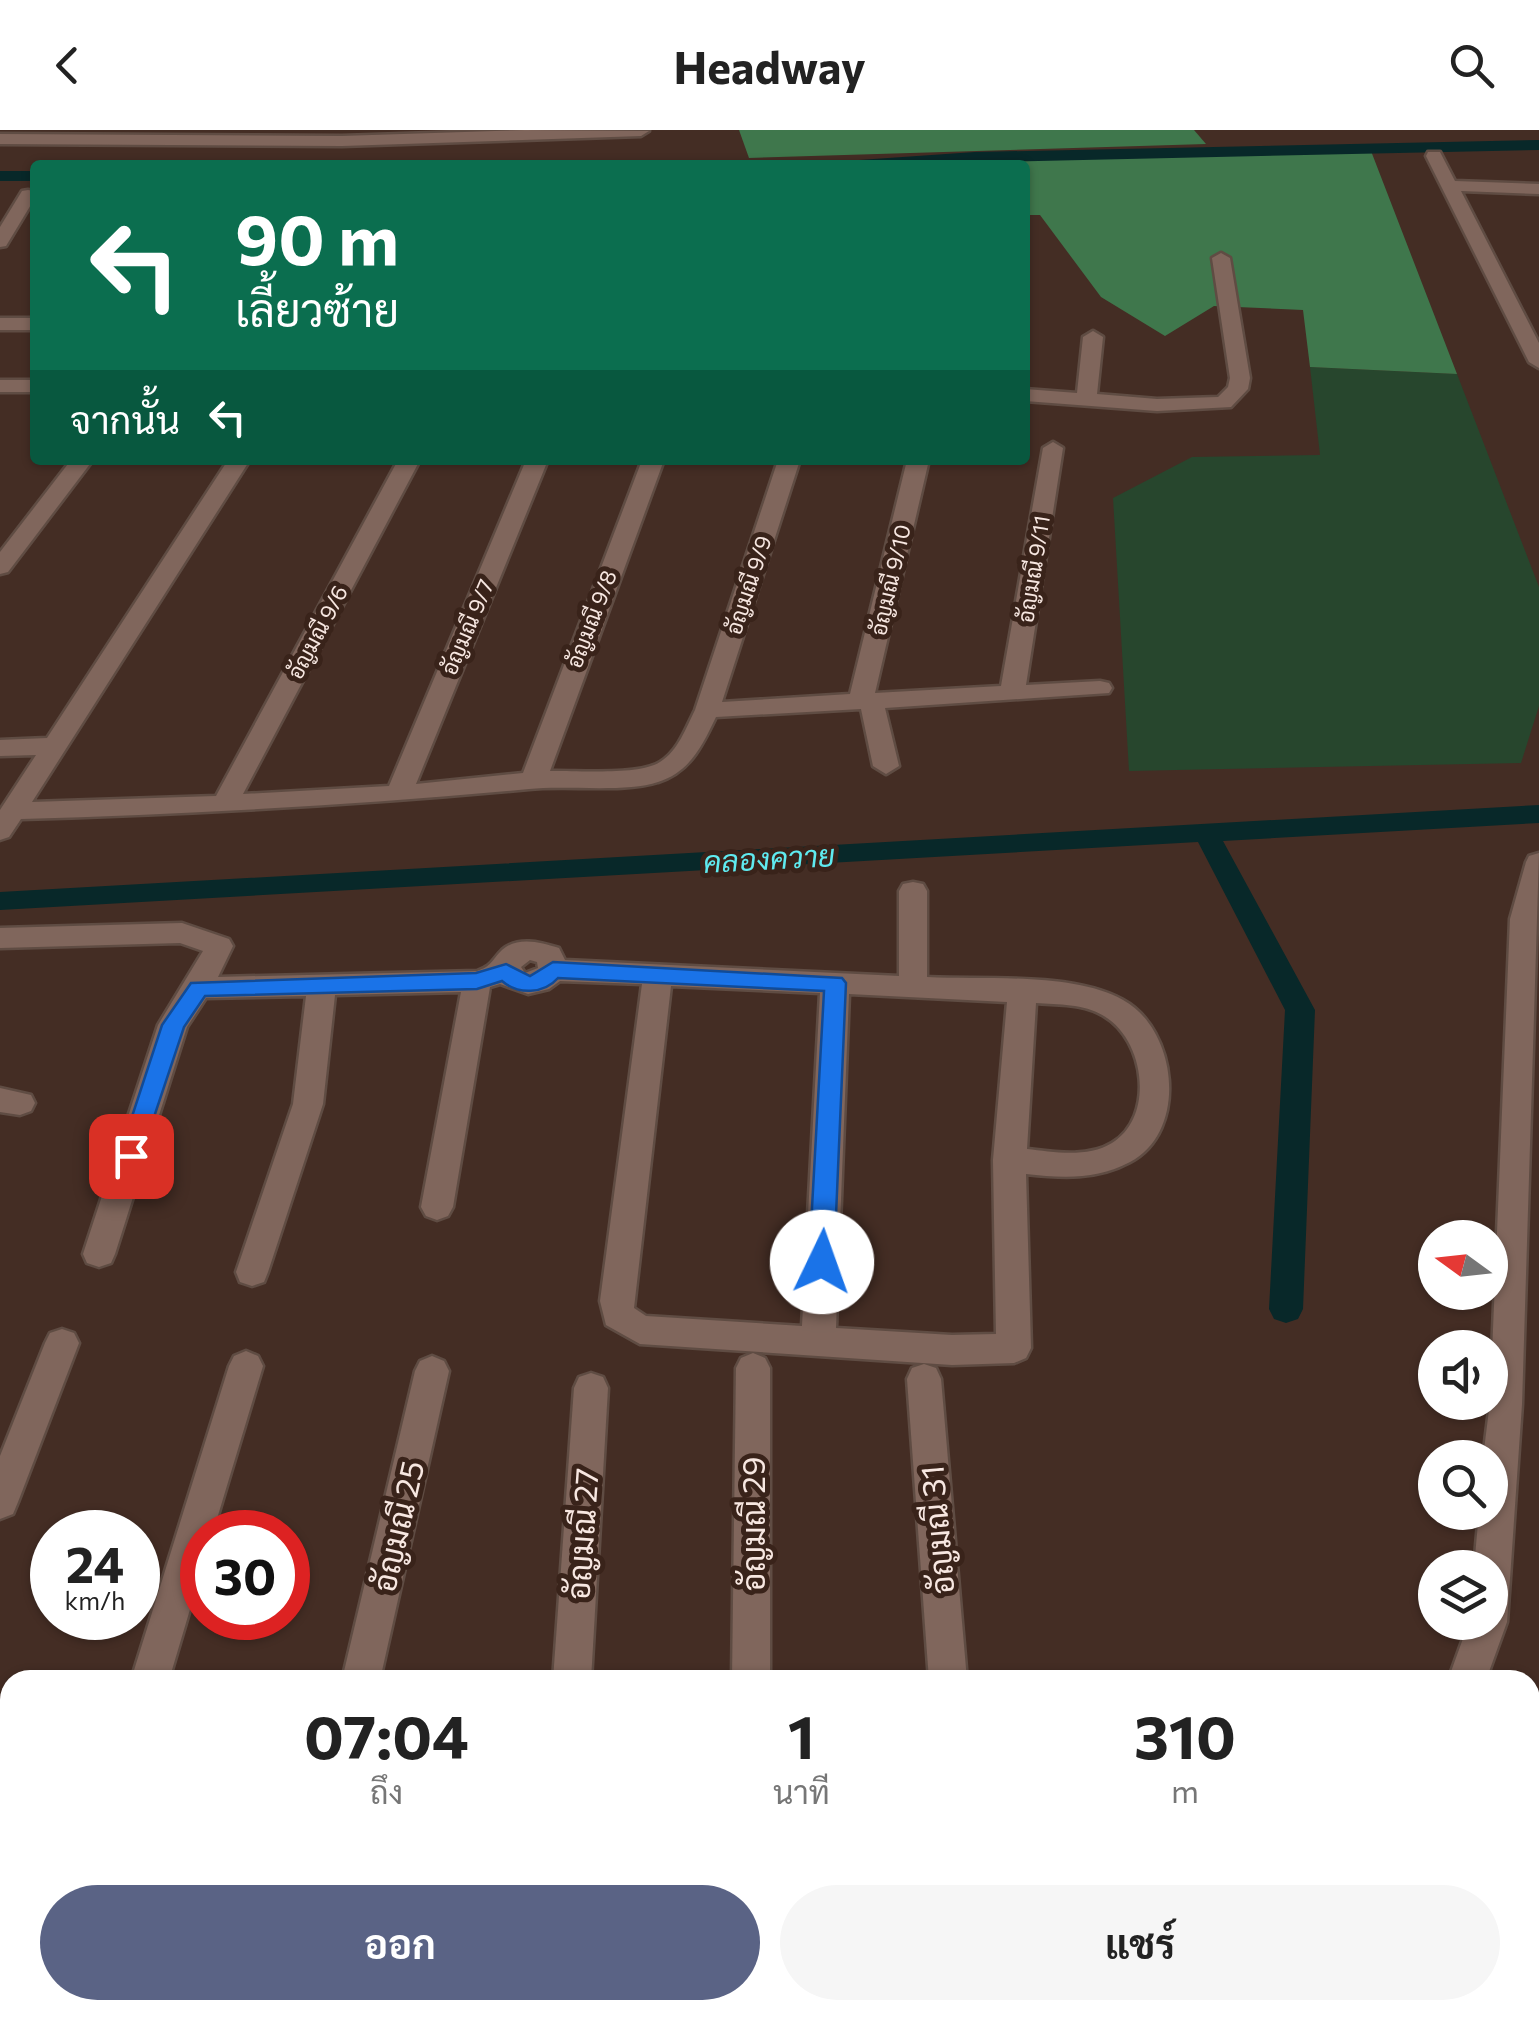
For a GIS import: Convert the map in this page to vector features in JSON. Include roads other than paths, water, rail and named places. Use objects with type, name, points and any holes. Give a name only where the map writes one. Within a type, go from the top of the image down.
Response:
[{"type":"street","points":[[0,139],[641,131]]},
{"type":"street","points":[[332,160],[344,136]]},
{"type":"street","points":[[1434,156],[1539,362]]},
{"type":"street","points":[[1449,186],[1539,189]]},
{"type":"street","points":[[0,242],[8,217],[28,196]]},
{"type":"street","points":[[1030,395],[1201,406],[1224,403],[1231,398],[1240,378],[1221,258]]},
{"type":"street","points":[[0,324],[30,324]]},
{"type":"street","points":[[1086,401],[1093,337]]},
{"type":"street","points":[[0,386],[30,386]]},
{"type":"street","name":"อัญมณี 9/11","points":[[1014,690],[1053,448]]},
{"type":"street","points":[[0,567],[78,465]]},
{"type":"street","points":[[6,821],[236,465]]},
{"type":"street","name":"อัญมณี 9/6","points":[[225,804],[406,465]]},
{"type":"street","name":"อัญมณี 9/7","points":[[399,794],[535,465]]},
{"type":"street","name":"อัญมณี 9/8","points":[[534,780],[552,722],[651,465]]},
{"type":"street","name":"อัญมณี 9/9","points":[[6,821],[399,794],[534,780],[650,776],[671,767],[690,746],[706,710],[787,465]]},
{"type":"street","name":"อัญมณี 9/10","points":[[866,700],[917,465]]},
{"type":"street","points":[[706,710],[1100,688]]},
{"type":"street","points":[[866,700],[886,766]]},
{"type":"street","points":[[0,748],[55,746]]},
{"type":"street","points":[[1494,1550],[1532,955],[1524,920],[1539,862]]},
{"type":"street","points":[[913,891],[913,987]]},
{"type":"street","points":[[0,938],[182,932],[219,946],[173,1025],[99,1254]]},
{"type":"street","points":[[198,988],[477,981],[506,972],[514,955],[529,950],[549,955],[553,970],[1022,992],[1105,1002],[1144,1039],[1156,1084],[1152,1121],[1130,1147],[1104,1161],[1072,1164],[1009,1160]]},
{"type":"street","points":[[658,975],[618,1315],[640,1330],[952,1350],[1014,1348],[1006,1262],[1009,1160],[1022,992]]},
{"type":"street","points":[[436,1207],[477,981]]},
{"type":"street","points":[[818,1342],[835,983]]},
{"type":"street","points":[[252,1272],[308,1104],[322,986]]},
{"type":"street","points":[[2,1490],[62,1344]]},
{"type":"street","points":[[153,1670],[246,1366]]},
{"type":"street","name":"อัญมณี 29","points":[[751,1670],[753,1368]]},
{"type":"street","name":"อัญมณี 25","points":[[363,1670],[432,1371]]},
{"type":"street","name":"อัญมณี 31","points":[[924,1380],[947,1670]]},
{"type":"street","name":"อัญมณี 27","points":[[573,1670],[590,1388]]},
{"type":"street","points":[[1471,1670],[1481,1640]]},
{"type":"waterway","points":[[932,160],[1539,145]]},
{"type":"waterway","points":[[0,176],[30,176]]},
{"type":"waterway","name":"คลองควาย","points":[[1206,833],[1539,814]]},
{"type":"waterway","name":"คลองควาย","points":[[0,901],[1206,833]]},
{"type":"waterway","points":[[1206,833],[1300,1010],[1286,1309]]}]
